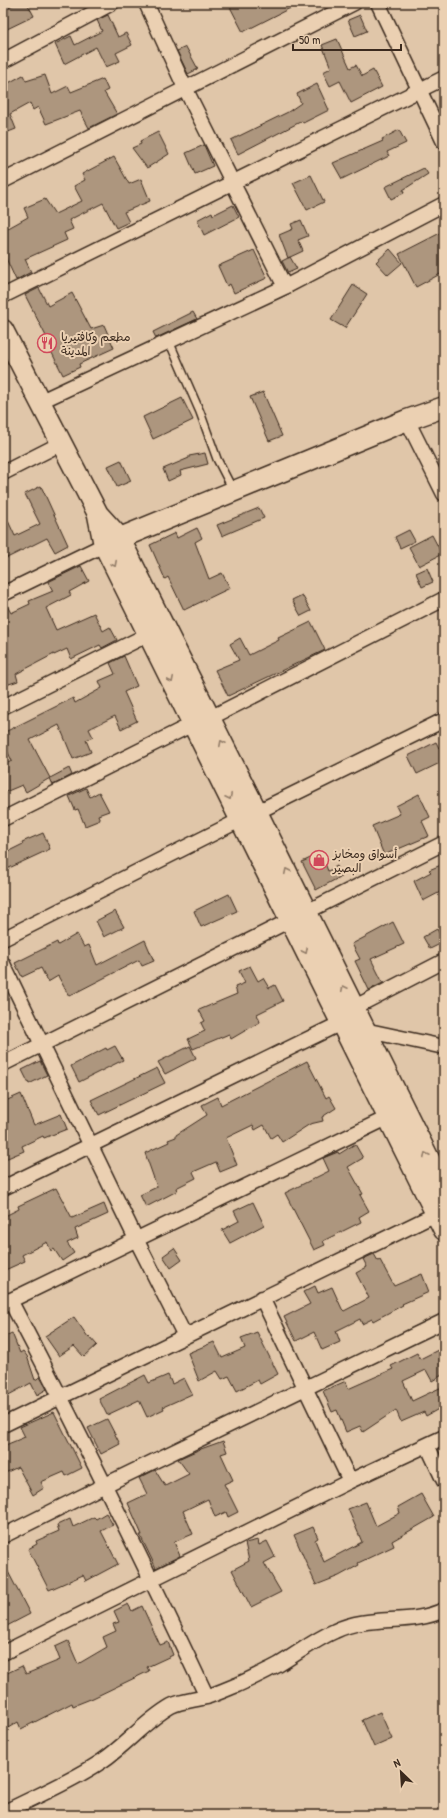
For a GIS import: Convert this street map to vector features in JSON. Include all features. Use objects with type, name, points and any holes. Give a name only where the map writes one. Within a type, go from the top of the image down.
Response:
[{"type":"main road","points":[[3,330],[9,356],[39,402],[98,514],[347,1015],[388,1117],[440,1222]]},
{"type":"main road","points":[[111,541],[233,490],[407,420],[444,407]]},
{"type":"main road","points":[[111,541],[149,634],[202,721]]},
{"type":"main road","points":[[347,1015],[364,1030],[444,1190]]},
{"type":"street","points":[[3,61],[112,3]]},
{"type":"street","points":[[146,3],[186,90],[285,288]]},
{"type":"street","points":[[3,181],[186,90],[354,3]]},
{"type":"street","points":[[378,3],[444,142]]},
{"type":"street","points":[[3,296],[233,184],[444,78]]},
{"type":"street","points":[[39,402],[285,288],[444,204]]},
{"type":"street","points":[[407,420],[444,494]]},
{"type":"street","points":[[3,473],[60,444]]},
{"type":"street","points":[[3,594],[111,541]]},
{"type":"street","points":[[3,819],[444,599]]},
{"type":"street","points":[[3,707],[149,634]]},
{"type":"street","points":[[3,939],[444,720]]},
{"type":"street","points":[[3,1064],[444,843]]},
{"type":"street","points":[[3,1188],[347,1015],[444,961]]},
{"type":"street","points":[[3,964],[136,1239],[185,1336]]},
{"type":"street","points":[[364,1030],[444,1047]]},
{"type":"street","points":[[207,1697],[152,1580],[61,1397],[7,1302],[388,1117]]},
{"type":"street","points":[[3,1425],[262,1298],[440,1222]]},
{"type":"street","points":[[262,1298],[350,1481]]},
{"type":"street","points":[[3,1536],[444,1321]]},
{"type":"street","points":[[3,1653],[350,1481],[444,1437]]},
{"type":"street","points":[[427,1445],[444,1481]]},
{"type":"street","points":[[3,1813],[78,1776],[103,1760],[145,1724],[173,1705],[207,1697],[236,1685],[278,1664],[318,1639],[337,1630],[386,1620],[408,1620],[444,1610]]},
{"type":"lane","points":[[169,341],[200,412],[217,459],[233,490]]},
{"type":"building","points":[[17,3],[27,3],[34,16],[3,31],[3,10]]},
{"type":"building","points":[[228,3],[300,3],[243,32]]},
{"type":"building","points":[[108,15],[118,37],[126,33],[132,45],[116,53],[120,61],[106,67],[96,47],[64,64],[55,44],[71,36],[75,45],[102,31],[97,20]]},
{"type":"building","points":[[360,15],[367,31],[355,36],[348,20]]},
{"type":"building","points":[[337,39],[350,68],[356,65],[362,76],[373,70],[382,87],[351,103],[340,81],[330,86],[323,72],[331,68],[322,45]]},
{"type":"building","points":[[186,47],[198,69],[188,74],[177,51]]},
{"type":"building","points":[[23,75],[26,81],[45,75],[52,94],[68,86],[71,92],[103,79],[108,90],[104,92],[117,114],[89,128],[80,111],[46,124],[38,107],[33,110],[30,103],[10,114],[16,129],[3,134],[3,86]]},
{"type":"building","points":[[317,84],[329,110],[303,123],[302,121],[238,154],[231,140],[288,112],[301,103],[297,94]]},
{"type":"building","points":[[399,130],[406,143],[387,152],[389,156],[342,179],[333,163],[383,141],[382,139]]},
{"type":"building","points":[[158,132],[169,154],[147,168],[132,148],[141,144],[140,141]]},
{"type":"building","points":[[204,145],[213,166],[195,174],[186,153]]},
{"type":"building","points":[[114,157],[129,184],[141,179],[150,201],[124,212],[129,222],[116,228],[103,203],[69,220],[73,229],[64,233],[67,240],[25,259],[31,272],[16,280],[3,252],[3,231],[28,217],[24,208],[45,199],[55,214],[82,201],[74,186],[85,180],[82,174]]},
{"type":"building","points":[[424,168],[428,174],[403,190],[404,193],[391,199],[385,187]]},
{"type":"building","points":[[311,175],[324,202],[307,210],[293,183]]},
{"type":"building","points":[[233,205],[239,217],[204,235],[197,220],[212,212],[213,215]]},
{"type":"building","points":[[301,220],[308,236],[298,240],[303,251],[288,258],[279,235],[293,229],[291,224]]},
{"type":"building","points":[[444,231],[444,272],[416,287],[399,254]]},
{"type":"building","points":[[390,249],[402,263],[388,275],[376,262]]},
{"type":"building","points":[[254,250],[267,278],[234,293],[230,284],[227,286],[218,266]]},
{"type":"building","points":[[290,257],[297,269],[288,273],[282,261]]},
{"type":"building","points":[[353,285],[367,294],[345,328],[331,320]]},
{"type":"building","points":[[39,288],[48,306],[72,293],[91,329],[104,325],[114,348],[79,364],[80,367],[63,375],[48,345],[50,344],[25,295]]},
{"type":"building","points":[[193,312],[197,319],[156,338],[153,332]]},
{"type":"building","points":[[263,392],[282,436],[269,441],[250,397]]},
{"type":"building","points":[[182,398],[193,420],[153,439],[143,417]]},
{"type":"building","points":[[205,453],[208,464],[180,471],[181,475],[168,481],[163,469],[189,458],[189,456]]},
{"type":"building","points":[[121,460],[131,481],[117,487],[108,466]]},
{"type":"building","points":[[41,486],[68,545],[55,552],[47,538],[7,558],[3,548],[3,510],[15,536],[40,524],[25,494]]},
{"type":"building","points":[[259,508],[264,518],[222,536],[217,525]]},
{"type":"building","points":[[197,528],[202,538],[195,542],[209,579],[222,573],[230,588],[184,610],[168,577],[165,579],[150,545],[175,533],[177,538]]},
{"type":"building","points":[[409,530],[415,541],[400,548],[395,537]]},
{"type":"building","points":[[432,535],[442,554],[419,566],[409,547]]},
{"type":"building","points":[[81,566],[89,581],[69,592],[71,595],[46,608],[56,630],[94,613],[103,631],[110,627],[117,640],[102,648],[100,645],[71,659],[67,649],[54,654],[16,674],[18,681],[3,686],[3,602],[5,602],[11,613],[30,604],[29,601],[53,591],[48,582]]},
{"type":"building","points":[[427,568],[433,582],[422,587],[416,573]]},
{"type":"building","points":[[302,595],[311,611],[301,616],[292,600]]},
{"type":"building","points":[[311,622],[325,650],[228,696],[215,670],[239,660],[230,644],[240,638],[249,655],[279,640],[278,638]]},
{"type":"building","points":[[124,656],[137,686],[124,692],[137,721],[121,729],[115,716],[89,729],[93,737],[86,740],[91,752],[73,759],[59,725],[30,740],[50,778],[26,792],[22,785],[3,793],[3,765],[12,761],[3,742],[3,733],[73,698],[75,703],[102,688],[99,681],[115,674],[110,663]]},
{"type":"building","points":[[436,742],[439,748],[444,746],[444,761],[417,774],[408,756]]},
{"type":"building","points":[[69,768],[72,775],[53,785],[50,778]]},
{"type":"building","points":[[86,788],[90,797],[99,792],[109,811],[98,815],[100,820],[85,826],[78,809],[75,810],[69,796]]},
{"type":"building","points":[[419,794],[430,817],[422,821],[429,836],[384,855],[372,826],[400,814],[396,806]]},
{"type":"building","points":[[43,833],[50,849],[7,869],[3,860],[3,854],[23,844],[22,842]]},
{"type":"building","points":[[321,853],[328,871],[337,866],[342,876],[316,890],[302,862]]},
{"type":"building","points":[[441,865],[444,872],[444,890],[423,901],[414,881],[431,872],[429,870]]},
{"type":"building","points":[[229,894],[237,911],[201,927],[194,911]]},
{"type":"building","points":[[115,911],[124,927],[104,937],[96,921]]},
{"type":"building","points":[[393,922],[404,944],[371,959],[383,983],[369,990],[355,961],[360,959],[352,944]]},
{"type":"building","points":[[437,929],[444,942],[430,949],[423,937]]},
{"type":"building","points":[[77,934],[84,947],[89,945],[97,965],[145,940],[154,961],[142,966],[139,960],[69,996],[58,976],[48,982],[41,968],[22,977],[15,963],[57,942],[58,945]]},
{"type":"building","points":[[250,966],[258,981],[263,978],[269,988],[275,985],[283,1001],[257,1014],[260,1022],[231,1039],[229,1034],[193,1049],[188,1039],[205,1031],[201,1023],[205,1021],[199,1010],[237,994],[235,987],[245,983],[239,971]]},
{"type":"building","points":[[115,1046],[123,1060],[79,1082],[71,1066],[106,1048],[107,1050]]},
{"type":"building","points":[[190,1046],[196,1058],[165,1074],[158,1062]]},
{"type":"building","points":[[40,1061],[47,1075],[29,1084],[22,1070]]},
{"type":"building","points":[[307,1061],[326,1098],[329,1096],[336,1108],[322,1117],[323,1121],[310,1124],[282,1142],[277,1134],[271,1138],[264,1125],[255,1130],[253,1125],[226,1138],[237,1165],[220,1172],[216,1162],[193,1172],[196,1178],[176,1188],[177,1191],[146,1207],[140,1195],[157,1187],[145,1153],[169,1142],[168,1140],[176,1137],[176,1135],[207,1115],[202,1105],[218,1097],[221,1105]]},
{"type":"building","points":[[157,1068],[165,1083],[99,1115],[91,1100]]},
{"type":"building","points":[[21,1094],[34,1125],[61,1114],[67,1129],[44,1138],[43,1136],[22,1146],[24,1151],[3,1160],[3,1102]]},
{"type":"building","points":[[355,1144],[363,1158],[348,1167],[363,1194],[360,1195],[369,1211],[359,1217],[361,1222],[323,1241],[325,1245],[314,1250],[285,1193],[329,1171],[323,1158],[338,1152],[339,1154]]},
{"type":"building","points":[[56,1188],[72,1218],[104,1204],[108,1214],[75,1229],[78,1238],[67,1243],[74,1253],[62,1261],[54,1249],[51,1251],[47,1242],[22,1255],[25,1261],[3,1271],[3,1217],[19,1209],[18,1206]]},
{"type":"building","points":[[253,1202],[264,1225],[230,1243],[222,1230],[239,1221],[234,1211]]},
{"type":"building","points":[[174,1248],[182,1260],[171,1268],[163,1256]]},
{"type":"building","points":[[374,1254],[378,1261],[380,1260],[394,1286],[422,1274],[429,1292],[402,1304],[403,1305],[373,1321],[372,1319],[362,1324],[360,1319],[336,1331],[340,1342],[322,1350],[314,1332],[296,1341],[284,1317],[310,1304],[303,1292],[315,1286],[318,1293],[332,1287],[344,1311],[369,1298],[356,1273],[367,1267],[363,1259]]},
{"type":"building","points":[[74,1317],[88,1337],[89,1336],[97,1345],[84,1357],[74,1346],[59,1356],[45,1336]]},
{"type":"building","points":[[257,1332],[278,1374],[260,1384],[258,1380],[237,1391],[229,1376],[222,1379],[217,1371],[199,1381],[188,1353],[214,1342],[222,1358],[245,1348],[241,1338]]},
{"type":"building","points":[[12,1333],[20,1353],[23,1351],[27,1356],[35,1380],[40,1377],[47,1389],[37,1395],[31,1383],[3,1398],[3,1337]]},
{"type":"building","points":[[444,1347],[444,1374],[432,1381],[426,1370],[403,1381],[412,1401],[444,1386],[444,1406],[426,1416],[424,1412],[401,1422],[396,1410],[363,1432],[360,1426],[346,1432],[337,1410],[332,1412],[323,1391],[346,1381],[348,1389],[393,1369],[391,1366],[417,1353],[420,1359]]},
{"type":"building","points":[[145,1375],[149,1383],[168,1375],[172,1384],[184,1378],[192,1394],[163,1407],[164,1409],[147,1417],[139,1400],[107,1415],[99,1399]]},
{"type":"building","points":[[54,1412],[82,1468],[66,1476],[64,1472],[41,1482],[44,1488],[33,1495],[18,1467],[3,1474],[3,1446],[25,1437],[20,1427]]},
{"type":"building","points":[[107,1419],[120,1444],[101,1454],[88,1428]]},
{"type":"building","points":[[223,1441],[227,1452],[221,1454],[233,1480],[224,1484],[238,1512],[228,1517],[226,1512],[215,1517],[208,1499],[183,1511],[193,1534],[174,1542],[180,1556],[156,1568],[140,1535],[142,1535],[128,1503],[147,1494],[139,1478],[155,1470],[165,1486],[189,1474],[178,1459]]},
{"type":"building","points":[[421,1494],[434,1517],[392,1541],[394,1546],[358,1563],[359,1565],[339,1576],[316,1585],[294,1535],[313,1527],[318,1538],[315,1540],[324,1562],[362,1542],[348,1509],[366,1502],[376,1526],[400,1513],[398,1507]]},
{"type":"building","points":[[106,1513],[113,1525],[101,1531],[118,1564],[86,1581],[83,1575],[49,1590],[28,1549],[37,1544],[36,1541],[59,1531],[57,1525],[70,1519],[73,1527],[94,1517],[96,1519]]},
{"type":"building","points":[[258,1540],[259,1545],[267,1541],[275,1557],[264,1563],[281,1592],[251,1607],[232,1570],[249,1561],[245,1543]]},
{"type":"building","points":[[3,1562],[30,1614],[3,1628]]},
{"type":"building","points":[[128,1604],[132,1611],[142,1606],[160,1645],[168,1642],[173,1655],[147,1667],[149,1671],[93,1698],[73,1706],[72,1703],[21,1729],[18,1722],[3,1731],[3,1675],[22,1666],[26,1674],[60,1660],[55,1647],[68,1641],[78,1664],[107,1647],[103,1637],[116,1631],[113,1624],[119,1622],[114,1611]]},
{"type":"building","points":[[380,1712],[392,1739],[374,1747],[362,1720]]},
{"type":"place","name":"مطعم وكافتيريا المدينة","points":[[47,343]]},
{"type":"place","name":"أسواق ومخابز البصير","points":[[319,860]]}]
